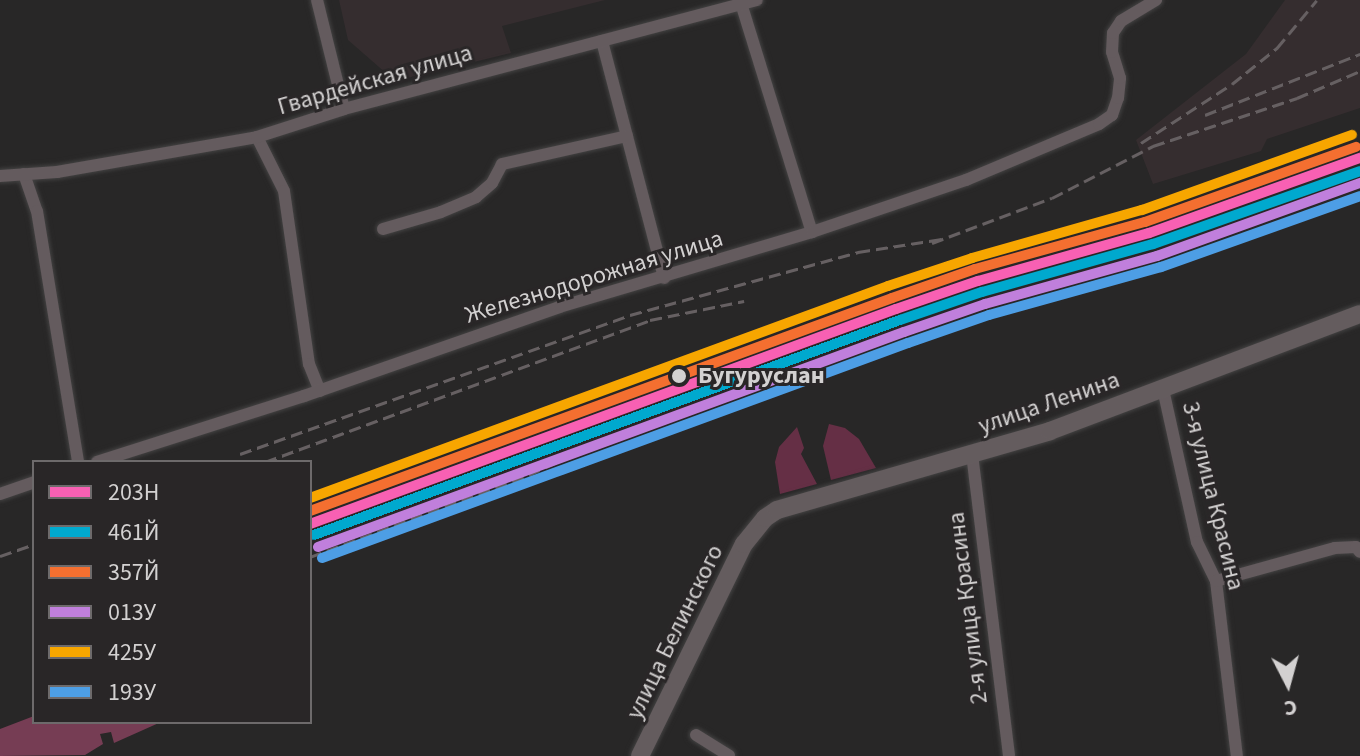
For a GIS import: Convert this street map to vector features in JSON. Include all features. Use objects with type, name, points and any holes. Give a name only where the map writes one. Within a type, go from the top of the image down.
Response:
[{"type":"main road","name":"улица Ленина","points":[[754,530],[765,518],[793,503],[972,454],[1163,389],[1360,314]]},
{"type":"main road","name":"улица Белинского","points":[[640,756],[744,544],[754,530]]},
{"type":"street","points":[[317,0],[344,109]]},
{"type":"street","name":"Гвардейская улица","points":[[0,176],[71,170],[257,137],[344,109],[740,2],[757,0]]},
{"type":"street","name":"Железнодорожная улица","points":[[103,460],[320,391],[559,307],[812,232],[966,180],[1099,124],[1112,115],[1118,98],[1120,78],[1112,52],[1113,33],[1121,21],[1156,0]]},
{"type":"street","points":[[740,2],[812,232]]},
{"type":"street","points":[[602,41],[664,278]]},
{"type":"street","points":[[383,229],[441,212],[476,197],[492,183],[502,164],[627,136]]},
{"type":"street","points":[[257,137],[284,191],[309,364],[320,391]]},
{"type":"street","points":[[24,174],[37,211],[78,460]]},
{"type":"street","name":"3-я улица Красина","points":[[1163,389],[1197,542],[1216,581],[1237,756]]},
{"type":"street","name":"2-я улица Красина","points":[[972,454],[1009,756]]},
{"type":"street","points":[[0,494],[32,483]]},
{"type":"street","points":[[1216,581],[1335,548],[1356,547],[1360,552]]},
{"type":"street","points":[[696,735],[729,756]]},
{"type":"shaded area","points":[[339,0],[605,0],[502,26],[511,53],[395,81],[348,40]]},
{"type":"shaded area","points":[[1285,0],[1360,0],[1360,108],[1267,139],[1261,151],[1153,184],[1136,140],[1246,54]]},
{"type":"shaded area","points":[[829,424],[845,428],[859,439],[876,468],[831,480],[823,446]]},
{"type":"shaded area","points":[[797,427],[804,448],[801,454],[817,484],[780,494],[775,462],[779,447]]},
{"type":"shaded area","points":[[32,717],[32,724],[157,724],[114,743],[111,732],[100,734],[103,744],[85,755],[0,756],[0,729]]},
{"type":"railway","points":[[1141,143],[1232,84],[1277,48],[1317,0]]},
{"type":"railway","points":[[1205,115],[1360,54]]},
{"type":"railway","points":[[932,243],[1052,198],[1153,146],[1297,98],[1360,71]]},
{"type":"railway","points":[[240,454],[630,315],[858,252],[942,239]]},
{"type":"railway","points":[[270,460],[650,320],[744,301]]},
{"type":"railway","points":[[312,556],[529,475],[634,427]]},
{"type":"railway","points":[[0,556],[32,545]]},
{"type":"transit line","name":"425У","points":[[312,497],[888,286],[972,258],[1142,210],[1352,135]]},
{"type":"transit line","name":"357Й","points":[[312,510],[975,269],[1145,222],[1356,147]]},
{"type":"transit line","name":"203Н","points":[[312,523],[896,309],[978,281],[1149,233],[1360,158]]},
{"type":"transit line","name":"461Й","points":[[314,535],[900,320],[982,292],[1153,244],[1360,171]]},
{"type":"transit line","name":"013У","points":[[318,547],[904,332],[985,304],[1157,256],[1360,183]]},
{"type":"transit line","name":"193У","points":[[322,558],[908,343],[989,315],[1161,267],[1360,196]]},
{"type":"place","name":"Бугуруслан","points":[[679,376]]}]
